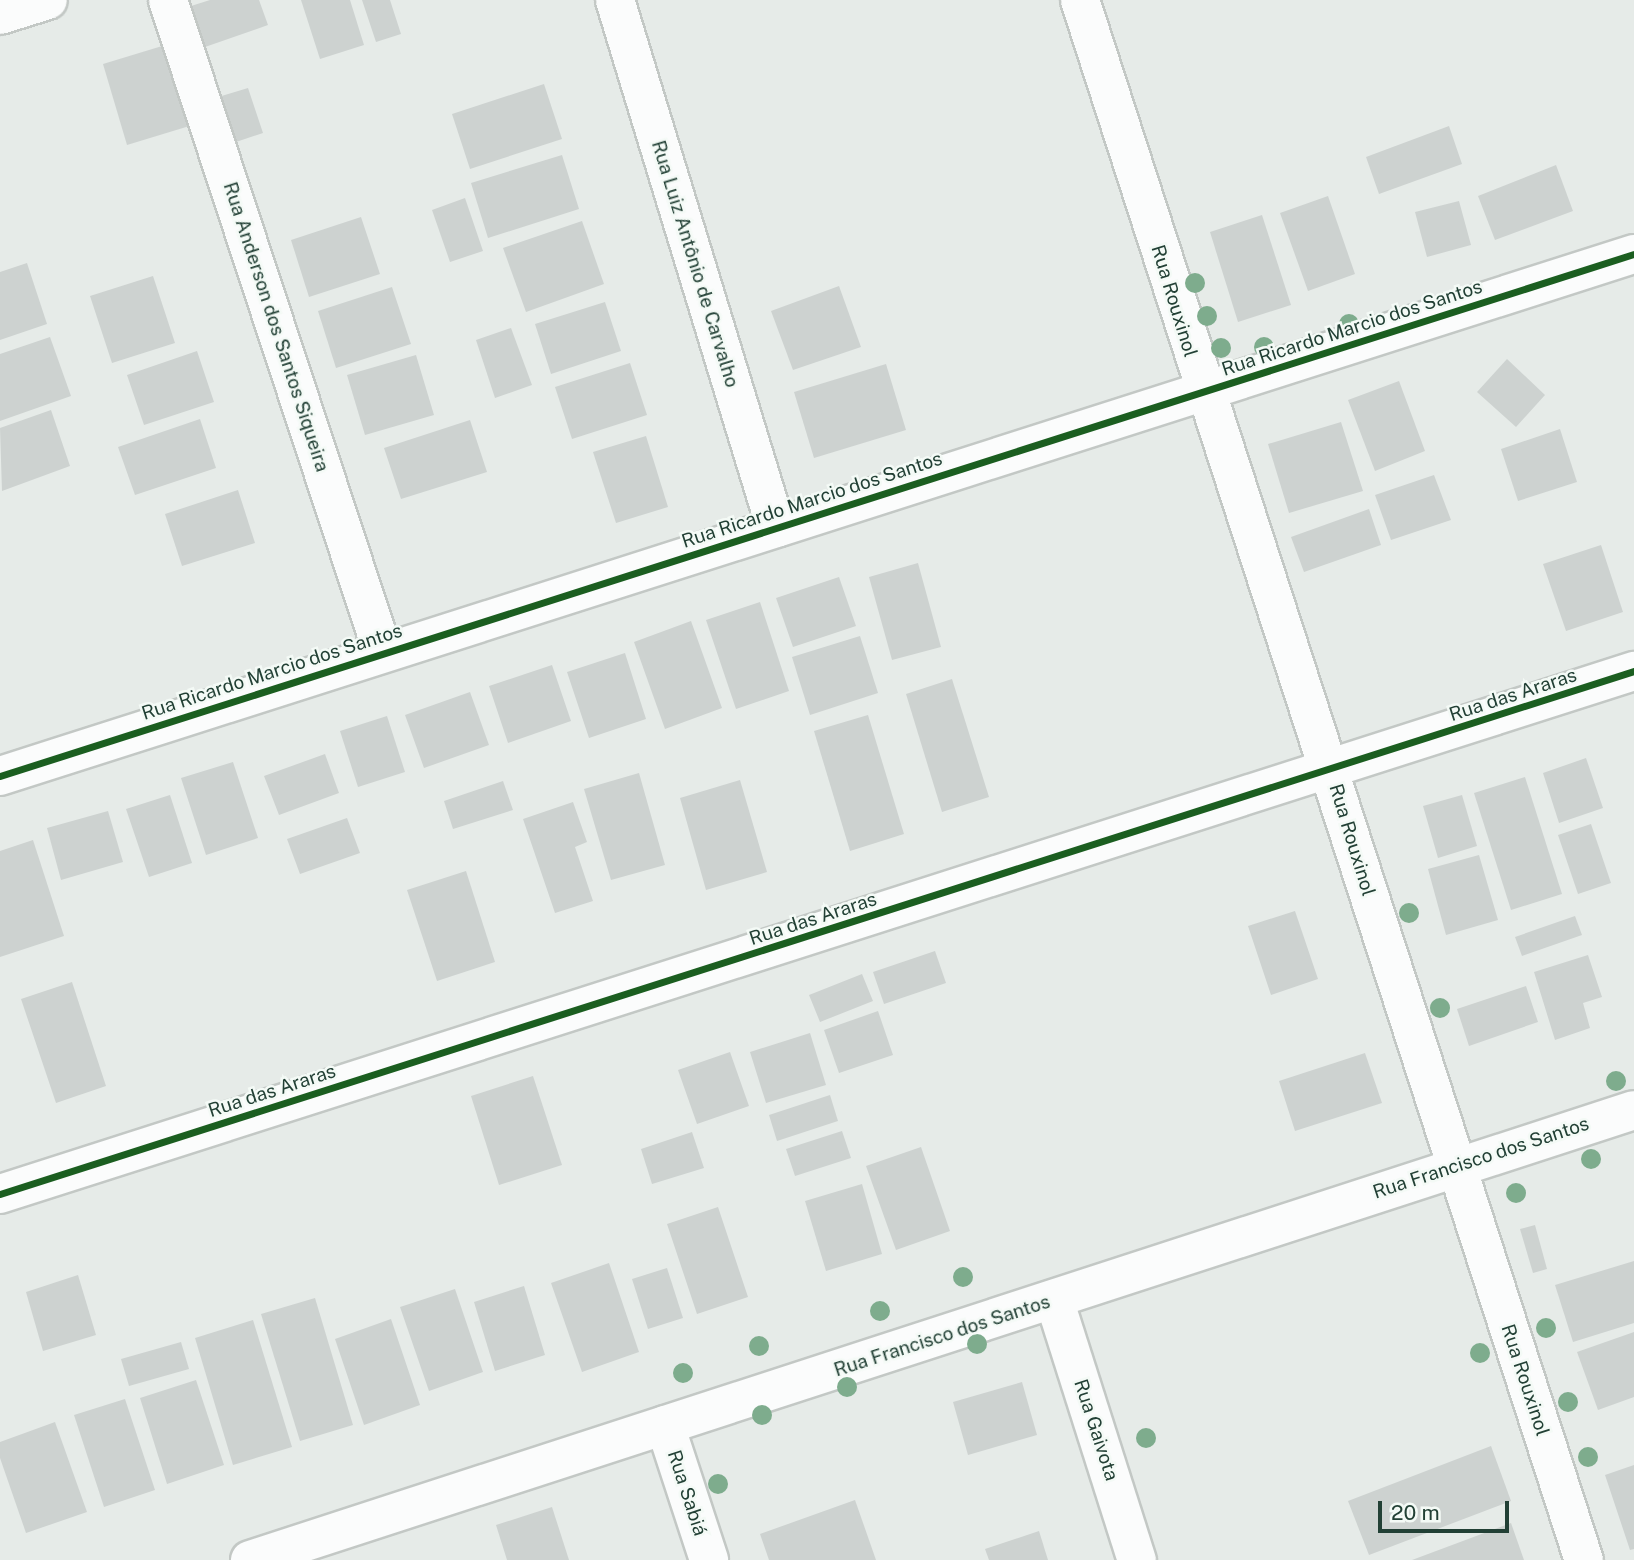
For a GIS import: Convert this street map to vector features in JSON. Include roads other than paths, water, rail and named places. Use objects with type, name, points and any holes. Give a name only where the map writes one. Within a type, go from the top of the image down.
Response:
[{"type":"street","points":[[0,15],[48,0]]},
{"type":"street","name":"Rua Anderson dos Santos Siqueira","points":[[168,0],[383,653]]},
{"type":"street","name":"Rua Luiz Antônio de Carvalho","points":[[615,0],[776,528]]},
{"type":"street","name":"Rua Rouxinol","points":[[1080,0],[1203,392],[1330,772],[1454,1165],[1584,1560]]},
{"type":"street","name":"Rua Ricardo Marcio dos Santos","points":[[0,776],[1634,254]]},
{"type":"street","name":"Rua das Araras","points":[[0,1194],[1330,772],[1634,671]]},
{"type":"street","name":"Rua Francisco dos Santos","points":[[266,1558],[665,1425],[1054,1300],[1454,1165],[1634,1110]]},
{"type":"street","name":"Rua Gaivota","points":[[1054,1300],[1137,1560]]},
{"type":"street","name":"Rua Sabiá","points":[[665,1425],[709,1560]]}]
